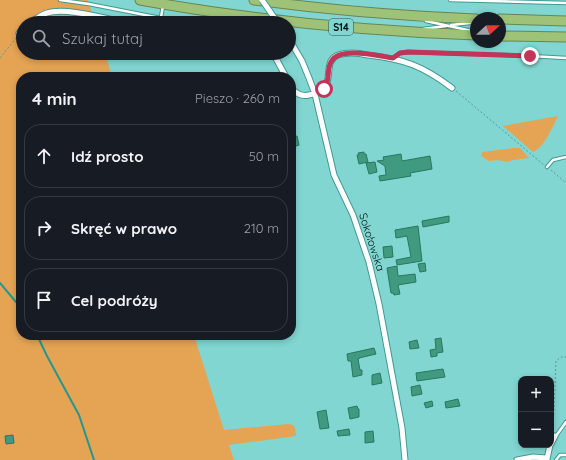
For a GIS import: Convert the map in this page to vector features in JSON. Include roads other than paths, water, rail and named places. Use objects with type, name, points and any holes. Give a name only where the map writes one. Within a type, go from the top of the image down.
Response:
[{"type":"highway","name":"S14","points":[[140,0],[245,16]]},
{"type":"highway","name":"S14","points":[[254,0],[298,6],[400,15],[470,19]]},
{"type":"highway","points":[[506,20],[566,20]]},
{"type":"highway","name":"S14","points":[[296,22],[399,32],[470,36]]},
{"type":"highway","points":[[506,36],[566,37]]},
{"type":"street","points":[[262,0],[273,16]]},
{"type":"street","points":[[40,16],[48,13],[59,12],[92,16]]},
{"type":"street","name":"Sokołowska","points":[[296,51],[302,61],[315,94],[334,175],[357,226],[373,277],[402,428],[405,460]]},
{"type":"street","points":[[296,92],[304,96],[315,94],[324,89],[327,84],[329,66],[332,60],[343,54],[359,53],[393,58],[415,65],[434,74],[452,88]]},
{"type":"street","points":[[277,60],[283,72]]},
{"type":"street","points":[[517,460],[533,458],[547,459],[550,448]]},
{"type":"lane","points":[[60,0],[89,4],[146,16]]},
{"type":"lane","points":[[450,0],[566,3]]},
{"type":"lane","points":[[161,16],[163,4]]},
{"type":"lane","points":[[400,15],[470,31]]},
{"type":"lane","points":[[399,32],[470,23]]},
{"type":"lane","points":[[393,58],[400,53],[408,52],[566,58]]},
{"type":"lane","points":[[547,167],[553,160],[566,157]]},
{"type":"lane","points":[[555,436],[566,422]]},
{"type":"lane","points":[[556,460],[560,455],[566,455]]},
{"type":"waterway","points":[[0,283],[16,302]]},
{"type":"waterway","points":[[39,340],[79,415],[94,460]]}]
